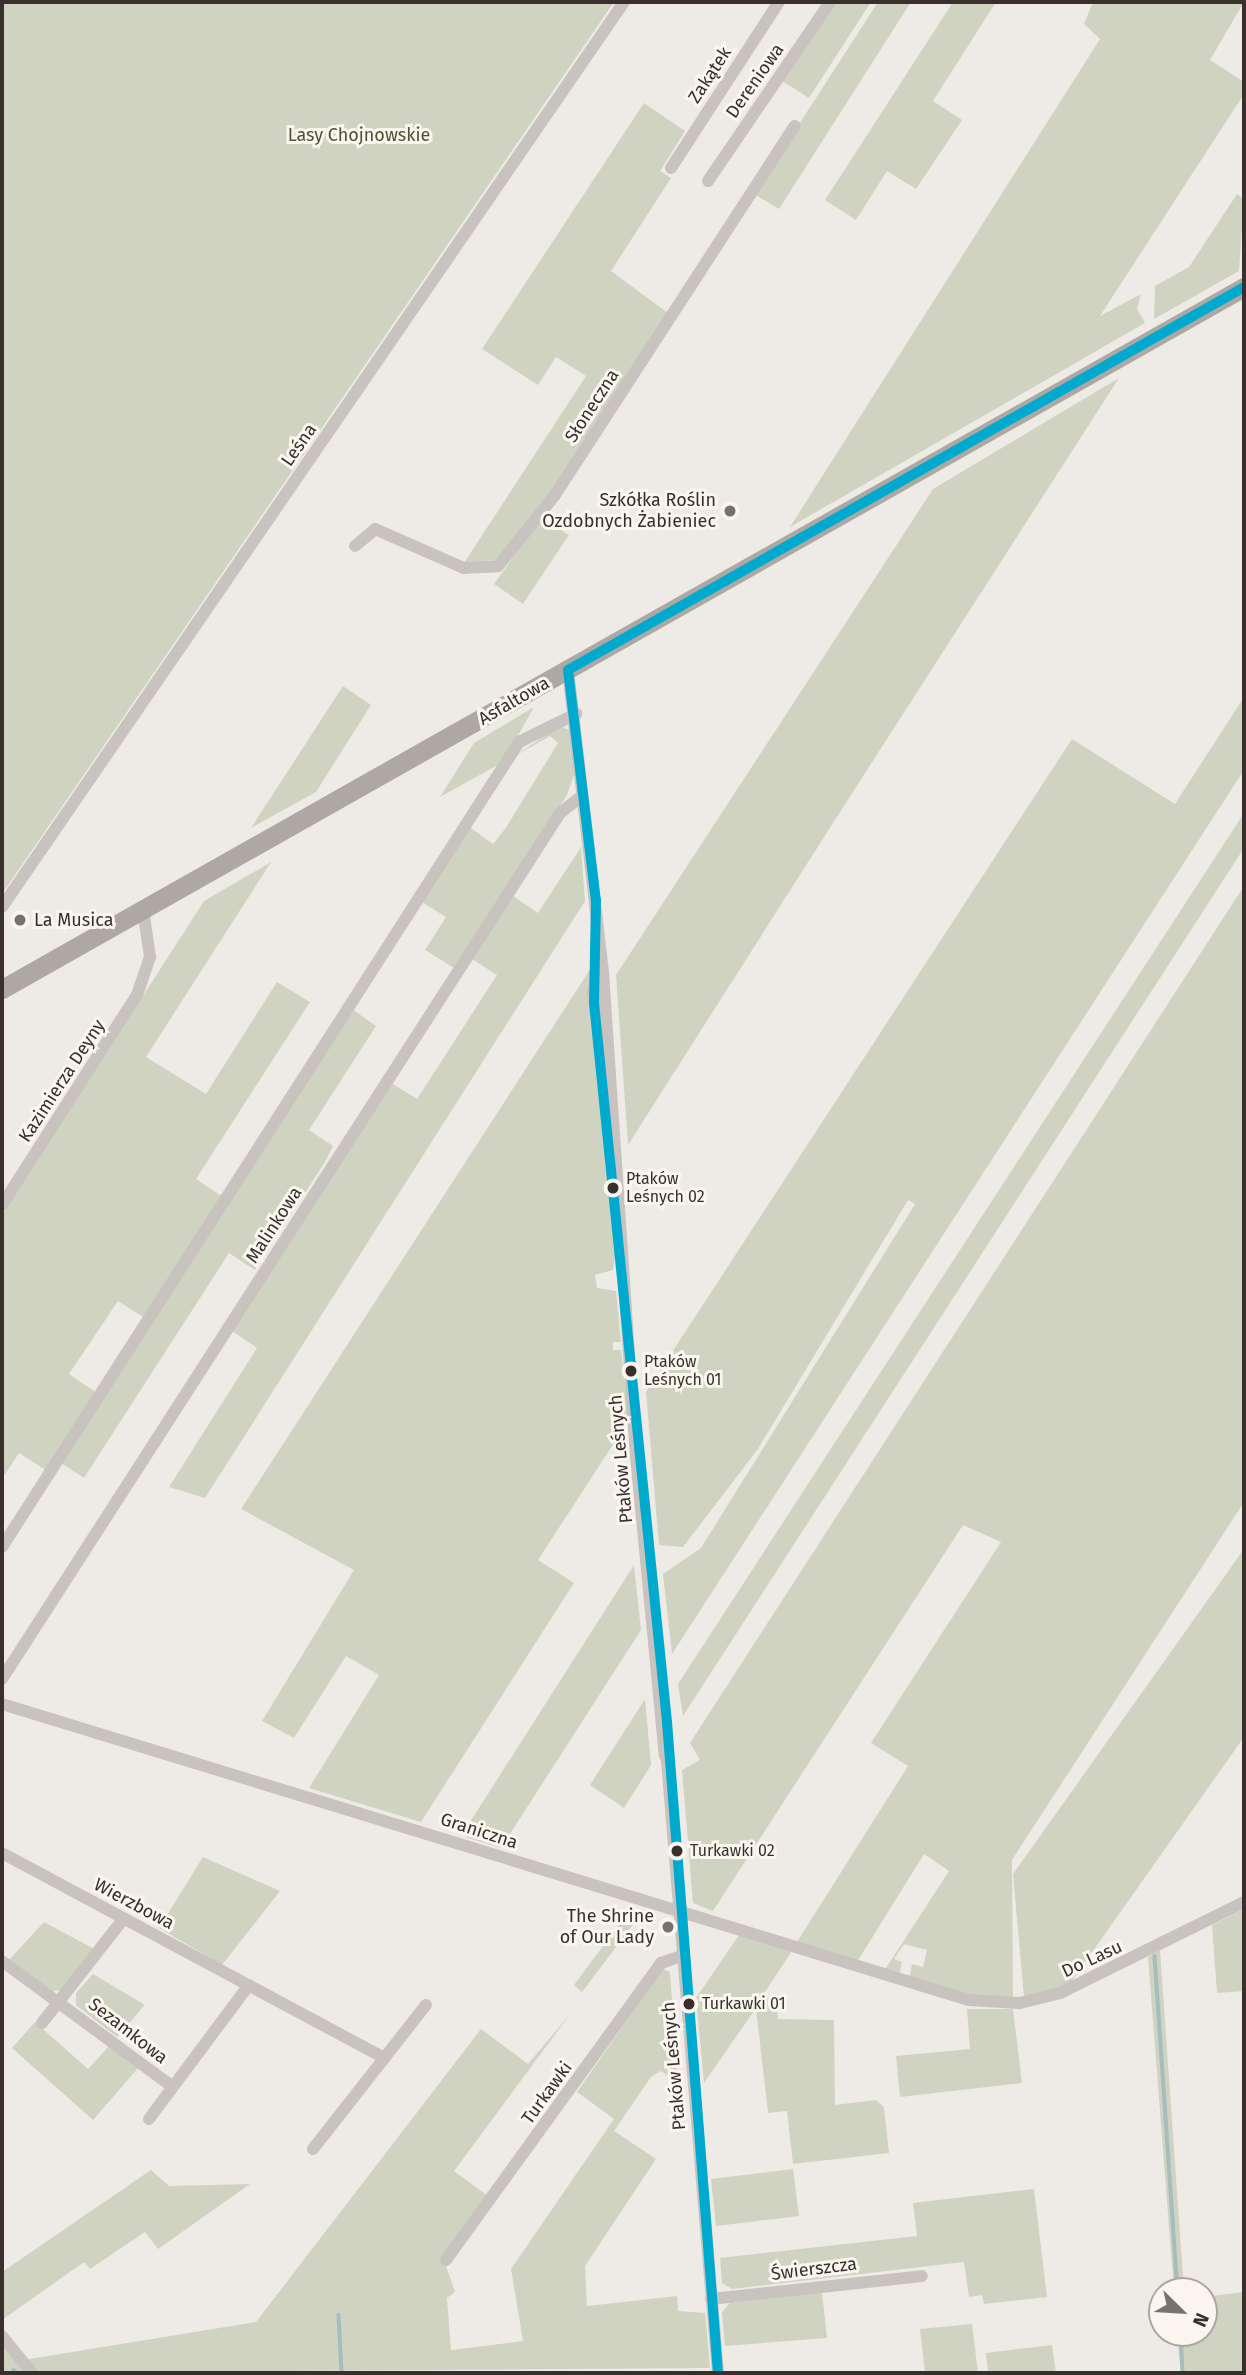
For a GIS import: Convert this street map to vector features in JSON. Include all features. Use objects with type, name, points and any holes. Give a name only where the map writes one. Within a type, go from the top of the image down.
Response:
[{"type":"main road","name":"Asfaltowa","points":[[2,989],[1244,287]]},
{"type":"street","name":"Leśna","points":[[2,907],[624,2]]},
{"type":"street","name":"Zakątek","points":[[671,168],[779,2]]},
{"type":"street","name":"Dereniowa","points":[[708,181],[830,2]]},
{"type":"street","name":"Słoneczna","points":[[355,546],[375,529],[464,568],[488,570],[505,560],[555,495],[795,126]]},
{"type":"street","name":"Ptaków Leśnych","points":[[568,670],[576,714],[599,962],[594,1003],[603,1045],[718,2373]]},
{"type":"street","points":[[2,1547],[519,742],[576,714]]},
{"type":"street","name":"Malinkowa","points":[[2,1679],[560,813],[582,796]]},
{"type":"street","name":"Kazimierza Deyny","points":[[2,1205],[128,1012],[150,957],[143,909]]},
{"type":"street","name":"Graniczna","points":[[2,1704],[945,1994]]},
{"type":"street","name":"Wierzbowa","points":[[2,1853],[385,2058]]},
{"type":"street","name":"Do Lasu","points":[[945,1994],[989,2004],[1060,1993],[1244,1902]]},
{"type":"street","name":"Sezamkowa","points":[[42,2023],[124,1918]]},
{"type":"street","name":"Turkawki","points":[[446,2260],[661,1963],[681,1956]]},
{"type":"street","name":"Sezamkowa","points":[[2,1961],[61,2001],[173,2087]]},
{"type":"street","points":[[149,2119],[249,1986]]},
{"type":"street","points":[[313,2149],[426,2005]]},
{"type":"street","name":"Świerszcza","points":[[711,2299],[922,2276]]},
{"type":"street","points":[[2,2336],[32,2373]]},
{"type":"green space","name":"Lasy Chojnowskie","points":[[2,2],[614,2],[2,894]]},
{"type":"green space","points":[[832,2],[871,2],[809,98],[779,79]]},
{"type":"green space","points":[[878,2],[911,2],[779,209],[754,194]]},
{"type":"green space","points":[[953,2],[996,2],[933,101],[962,120],[916,189],[887,171],[856,220],[825,200]]},
{"type":"green space","points":[[1093,2],[1244,2],[1210,60],[1244,82],[1244,94],[1100,316],[1141,294],[1137,309],[1145,323],[790,527],[1100,39],[1084,24]]},
{"type":"green space","points":[[644,103],[685,131],[660,171],[671,178],[611,271],[668,313],[545,504],[501,559],[464,563],[586,376],[556,357],[538,385],[482,349]]},
{"type":"green space","points":[[1237,194],[1244,199],[1239,271],[1154,319],[1155,286],[1189,267]]},
{"type":"green space","points":[[1119,378],[628,1145],[616,975],[933,489]]},
{"type":"green space","points":[[542,517],[569,535],[523,604],[494,584]]},
{"type":"green space","points":[[343,686],[371,705],[316,792],[251,828]]},
{"type":"green space","points":[[1244,697],[1244,770],[672,1654],[663,1574],[701,1548],[915,1204],[908,1200],[758,1449],[683,1547],[659,1545],[646,1392],[1072,739],[1175,804]]},
{"type":"green space","points":[[534,707],[503,762],[440,797],[474,743]]},
{"type":"green space","points":[[559,726],[572,731],[574,775],[567,795],[454,968],[425,950],[446,917],[420,901],[468,826],[493,844],[505,829],[558,743],[550,736],[515,756]]},
{"type":"green space","points":[[1244,813],[1244,848],[683,1716],[678,1684]]},
{"type":"green space","points":[[581,847],[585,901],[205,1498],[169,1487],[257,1348],[232,1331],[391,1083],[417,1099],[497,975],[472,959],[513,896],[538,913]]},
{"type":"green space","points":[[271,862],[146,1057],[206,1094],[277,982],[310,1002],[196,1179],[223,1197],[146,1319],[118,1301],[69,1374],[97,1393],[47,1471],[19,1453],[2,1479],[2,1215],[204,901]]},
{"type":"green space","points":[[1244,886],[1244,1502],[1012,1860],[1013,2000],[980,1999],[909,1979],[912,1964],[923,1967],[927,1950],[904,1944],[894,1959],[902,1962],[900,1972],[884,1971],[949,1871],[924,1854],[857,1962],[797,1942],[908,1766],[871,1743],[1001,1542],[963,1525],[713,1911],[693,1903],[682,1770],[700,1760],[690,1743]]},
{"type":"green space","points":[[591,968],[615,1256],[613,1270],[595,1275],[597,1288],[616,1291],[621,1342],[613,1342],[613,1350],[621,1350],[629,1420],[538,1560],[574,1583],[421,1822],[309,1788],[379,1675],[346,1656],[294,1738],[262,1721],[354,1570],[241,1509]]},
{"type":"green space","points":[[352,1009],[376,1026],[309,1130],[333,1146],[325,1162],[255,1270],[229,1253],[84,1478],[61,1463]]},
{"type":"green space","points":[[1244,1549],[1244,1737],[1069,1985],[1024,1997],[1013,1874]]},
{"type":"green space","points":[[634,1565],[641,1630],[501,1848],[468,1838],[463,1833]]},
{"type":"green space","points":[[645,1699],[651,1765],[624,1808],[590,1785]]},
{"type":"green space","points":[[203,1857],[280,1891],[222,1965],[159,1928]]},
{"type":"green space","points":[[1244,1909],[1244,1991],[1217,1993],[1212,1925]]},
{"type":"green space","points":[[630,1910],[641,1914],[582,1992],[574,1985]]},
{"type":"green space","points":[[44,1922],[98,1951],[63,1990],[52,1991],[8,1961]]},
{"type":"green space","points":[[739,1935],[792,1951],[763,1995],[776,2001],[778,2019],[834,2020],[835,2105],[876,2100],[884,2107],[889,2153],[793,2164],[787,2111],[768,2113],[756,2008],[704,2083],[696,1998]]},
{"type":"green space","points":[[1160,1950],[1183,2277],[1173,2277],[1148,1957]]},
{"type":"green space","points":[[663,1969],[670,1972],[678,2082],[661,2071],[651,2077],[614,2131],[656,2159],[585,2266],[587,2306],[677,2296],[678,2311],[705,2313],[710,2368],[2,2373],[2,2345],[17,2361],[256,2322],[481,2029],[528,2064],[571,2013],[454,2171],[489,2197],[446,2266],[455,2292],[447,2298],[451,2350],[523,2341],[511,2269],[614,2119],[577,2092]]},
{"type":"green space","points":[[93,1974],[145,2005],[117,2037],[76,2005],[76,1993]]},
{"type":"green space","points":[[967,2009],[1013,2009],[1022,2083],[900,2097],[896,2056],[970,2049]]},
{"type":"green space","points":[[35,2022],[88,2069],[111,2044],[139,2067],[93,2120],[12,2048]]},
{"type":"green space","points":[[793,2169],[799,2216],[716,2226],[711,2179]]},
{"type":"green space","points":[[151,2170],[169,2186],[250,2184],[158,2249],[145,2232],[90,2269],[84,2262],[2,2320],[2,2272]]},
{"type":"green space","points":[[1034,2189],[1047,2297],[984,2304],[982,2295],[969,2297],[964,2262],[732,2289],[722,2283],[720,2258],[917,2236],[913,2203]]},
{"type":"green space","points":[[822,2292],[827,2338],[725,2346],[722,2312],[730,2303]]},
{"type":"green space","points":[[1244,2292],[1244,2373],[1181,2373],[1178,2347],[1218,2347],[1218,2295]]},
{"type":"green space","points":[[972,2324],[978,2373],[925,2373],[920,2329]]},
{"type":"green space","points":[[1052,2345],[1056,2373],[988,2373],[986,2353]]},
{"type":"waterway","points":[[1155,1956],[1177,2277]]},
{"type":"waterway","points":[[339,2315],[342,2373]]},
{"type":"waterway","points":[[1182,2347],[1183,2373]]},
{"type":"transit line","points":[[568,670],[1244,287]]},
{"type":"transit line","points":[[568,670],[596,900],[594,1003],[667,1722],[718,2373]]},
{"type":"place","name":"Szkółka Roślin Ozdobnych Żabieniec","points":[[730,511]]},
{"type":"place","name":"La Musica","points":[[20,920]]},
{"type":"place","name":"Ptaków Leśnych 02","points":[[613,1188]]},
{"type":"place","name":"Ptaków Leśnych 01","points":[[631,1371]]},
{"type":"place","name":"Turkawki 02","points":[[677,1851]]},
{"type":"place","name":"The Shrine of Our Lady","points":[[668,1927]]},
{"type":"place","name":"Turkawki 01","points":[[689,2004]]}]
